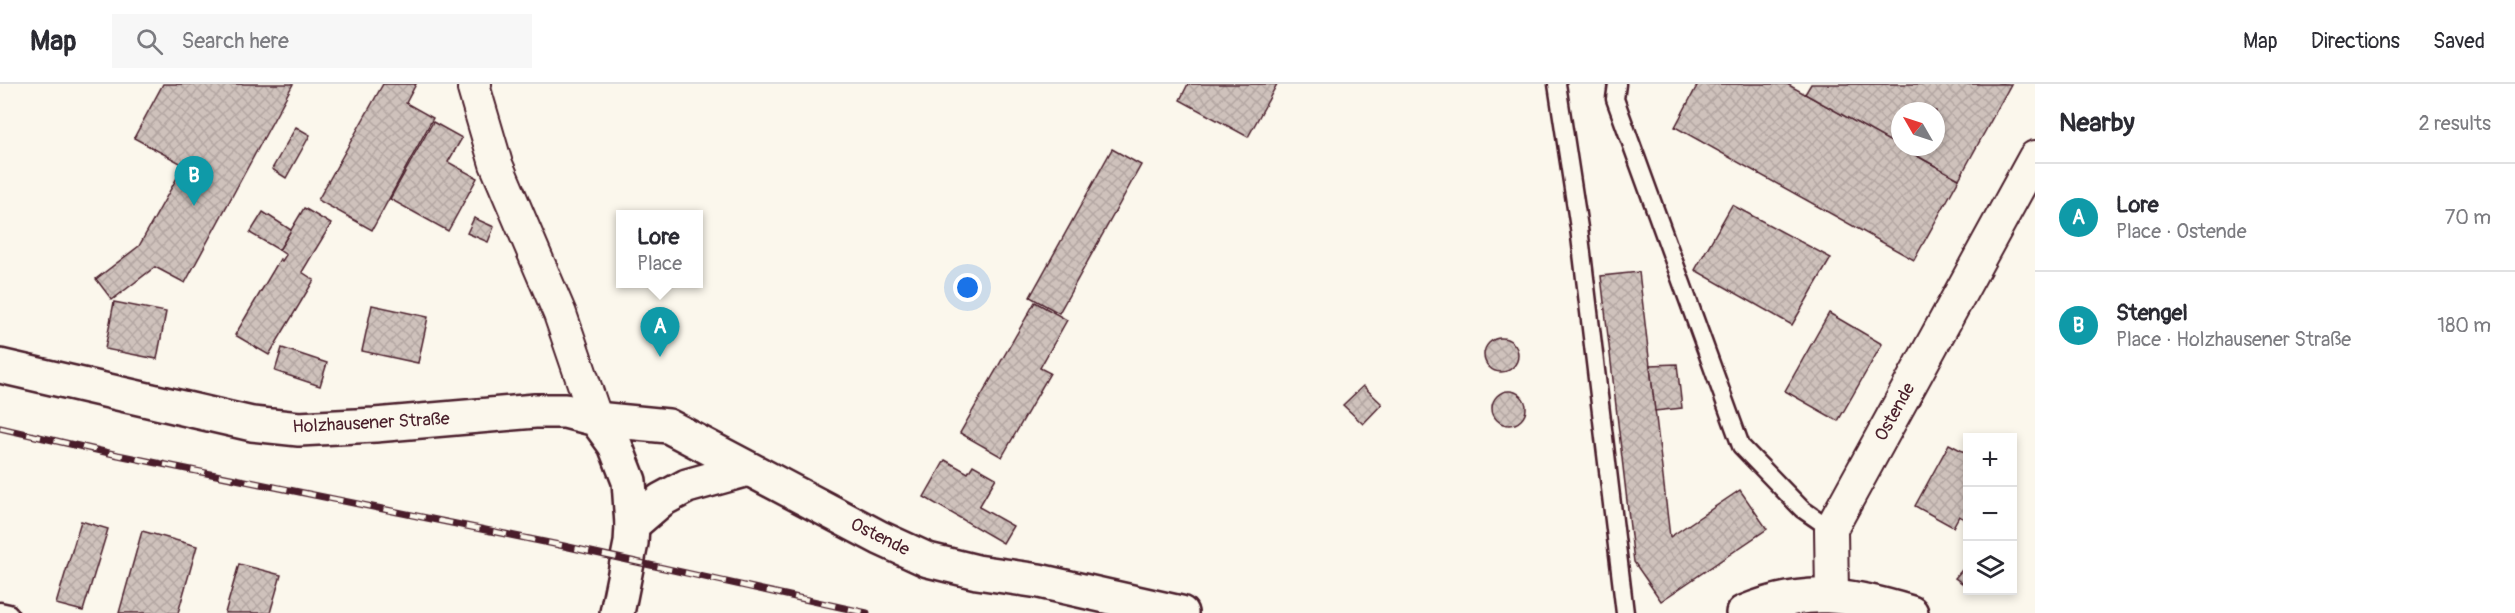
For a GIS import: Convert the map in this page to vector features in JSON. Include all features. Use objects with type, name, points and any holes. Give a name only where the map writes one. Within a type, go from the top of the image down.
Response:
[{"type":"street","points":[[475,84],[474,90],[496,164],[560,314],[596,419],[615,445],[629,481],[632,525],[617,613]]},
{"type":"street","name":"Ostende","points":[[1832,594],[1831,529],[2035,157]]},
{"type":"street","name":"Holzhausener Straße","points":[[4,367],[252,424],[299,429],[535,411],[565,411],[596,419]]},
{"type":"street","name":"Ostende","points":[[596,419],[668,426],[880,538],[928,560],[977,572],[1039,581],[1180,613]]},
{"type":"street","points":[[632,525],[661,500],[687,486],[748,469]]},
{"type":"street","points":[[1743,613],[1785,598],[1832,594],[1911,613]]},
{"type":"lane","points":[[1557,84],[1579,228],[1625,613]]},
{"type":"lane","points":[[1617,84],[1616,99],[1741,446],[1802,509],[1831,529]]},
{"type":"lane","points":[[0,611],[9,613]]},
{"type":"building","points":[[163,84],[293,84],[185,283],[155,267],[112,300],[96,279],[139,246],[184,165],[134,138]]},
{"type":"building","points":[[383,84],[416,84],[406,103],[433,118],[372,230],[318,200]]},
{"type":"building","points":[[1188,84],[1277,84],[1248,137],[1180,100]]},
{"type":"building","points":[[1698,84],[1787,84],[1891,141],[1891,156],[1917,156],[1959,179],[1914,260],[1675,127]]},
{"type":"building","points":[[1811,84],[2011,84],[1959,179],[1917,156],[1945,156],[1945,102],[1891,102],[1891,142],[1805,94]]},
{"type":"building","points":[[433,122],[462,138],[448,162],[477,178],[448,231],[390,199]]},
{"type":"building","points":[[296,127],[310,135],[286,178],[272,169]]},
{"type":"building","points":[[1112,149],[1141,165],[1059,313],[1030,297]]},
{"type":"building","points":[[1732,205],[1831,258],[1792,325],[1695,270]]},
{"type":"building","points":[[304,208],[331,224],[302,272],[314,280],[269,355],[235,335],[280,259],[282,261],[286,255],[279,250]]},
{"type":"building","points":[[263,212],[291,230],[279,250],[250,233]]},
{"type":"building","points":[[474,218],[494,227],[488,242],[467,233]]},
{"type":"building","points":[[1639,272],[1670,537],[1740,490],[1767,529],[1661,601],[1634,562],[1601,276]]},
{"type":"building","points":[[114,302],[166,312],[157,359],[105,349]]},
{"type":"building","points":[[1035,302],[1067,320],[1040,368],[1050,373],[1002,457],[960,433]]},
{"type":"building","points":[[372,305],[428,317],[418,363],[362,351]]},
{"type":"building","points":[[1829,313],[1882,344],[1838,421],[1785,391]]},
{"type":"building","points":[[1501,338],[1513,343],[1518,355],[1513,367],[1501,372],[1489,367],[1484,355],[1489,343]]},
{"type":"building","points":[[282,348],[327,363],[320,386],[275,371]]},
{"type":"building","points":[[1677,364],[1682,408],[1655,411],[1650,365]]},
{"type":"building","points":[[1363,386],[1382,404],[1363,424],[1343,405]]},
{"type":"building","points":[[1509,391],[1521,396],[1526,408],[1521,420],[1509,425],[1497,420],[1492,408],[1497,396]]},
{"type":"building","points":[[1949,444],[1963,451],[1963,518],[1959,516],[1953,527],[1915,506]]},
{"type":"building","points":[[945,460],[968,473],[973,465],[996,478],[979,507],[1013,526],[1003,543],[924,497]]},
{"type":"building","points":[[81,521],[108,529],[83,611],[56,604]]},
{"type":"building","points":[[142,531],[197,546],[178,613],[119,613]]},
{"type":"building","points":[[239,564],[281,575],[270,613],[225,613]]},
{"type":"building","points":[[1963,569],[1963,584],[1955,578]]},
{"type":"railway","points":[[0,428],[118,455],[564,546],[867,613]]},
{"type":"place","name":"Stengel","points":[[194,206]]},
{"type":"place","name":"Lore","points":[[660,357]]}]
